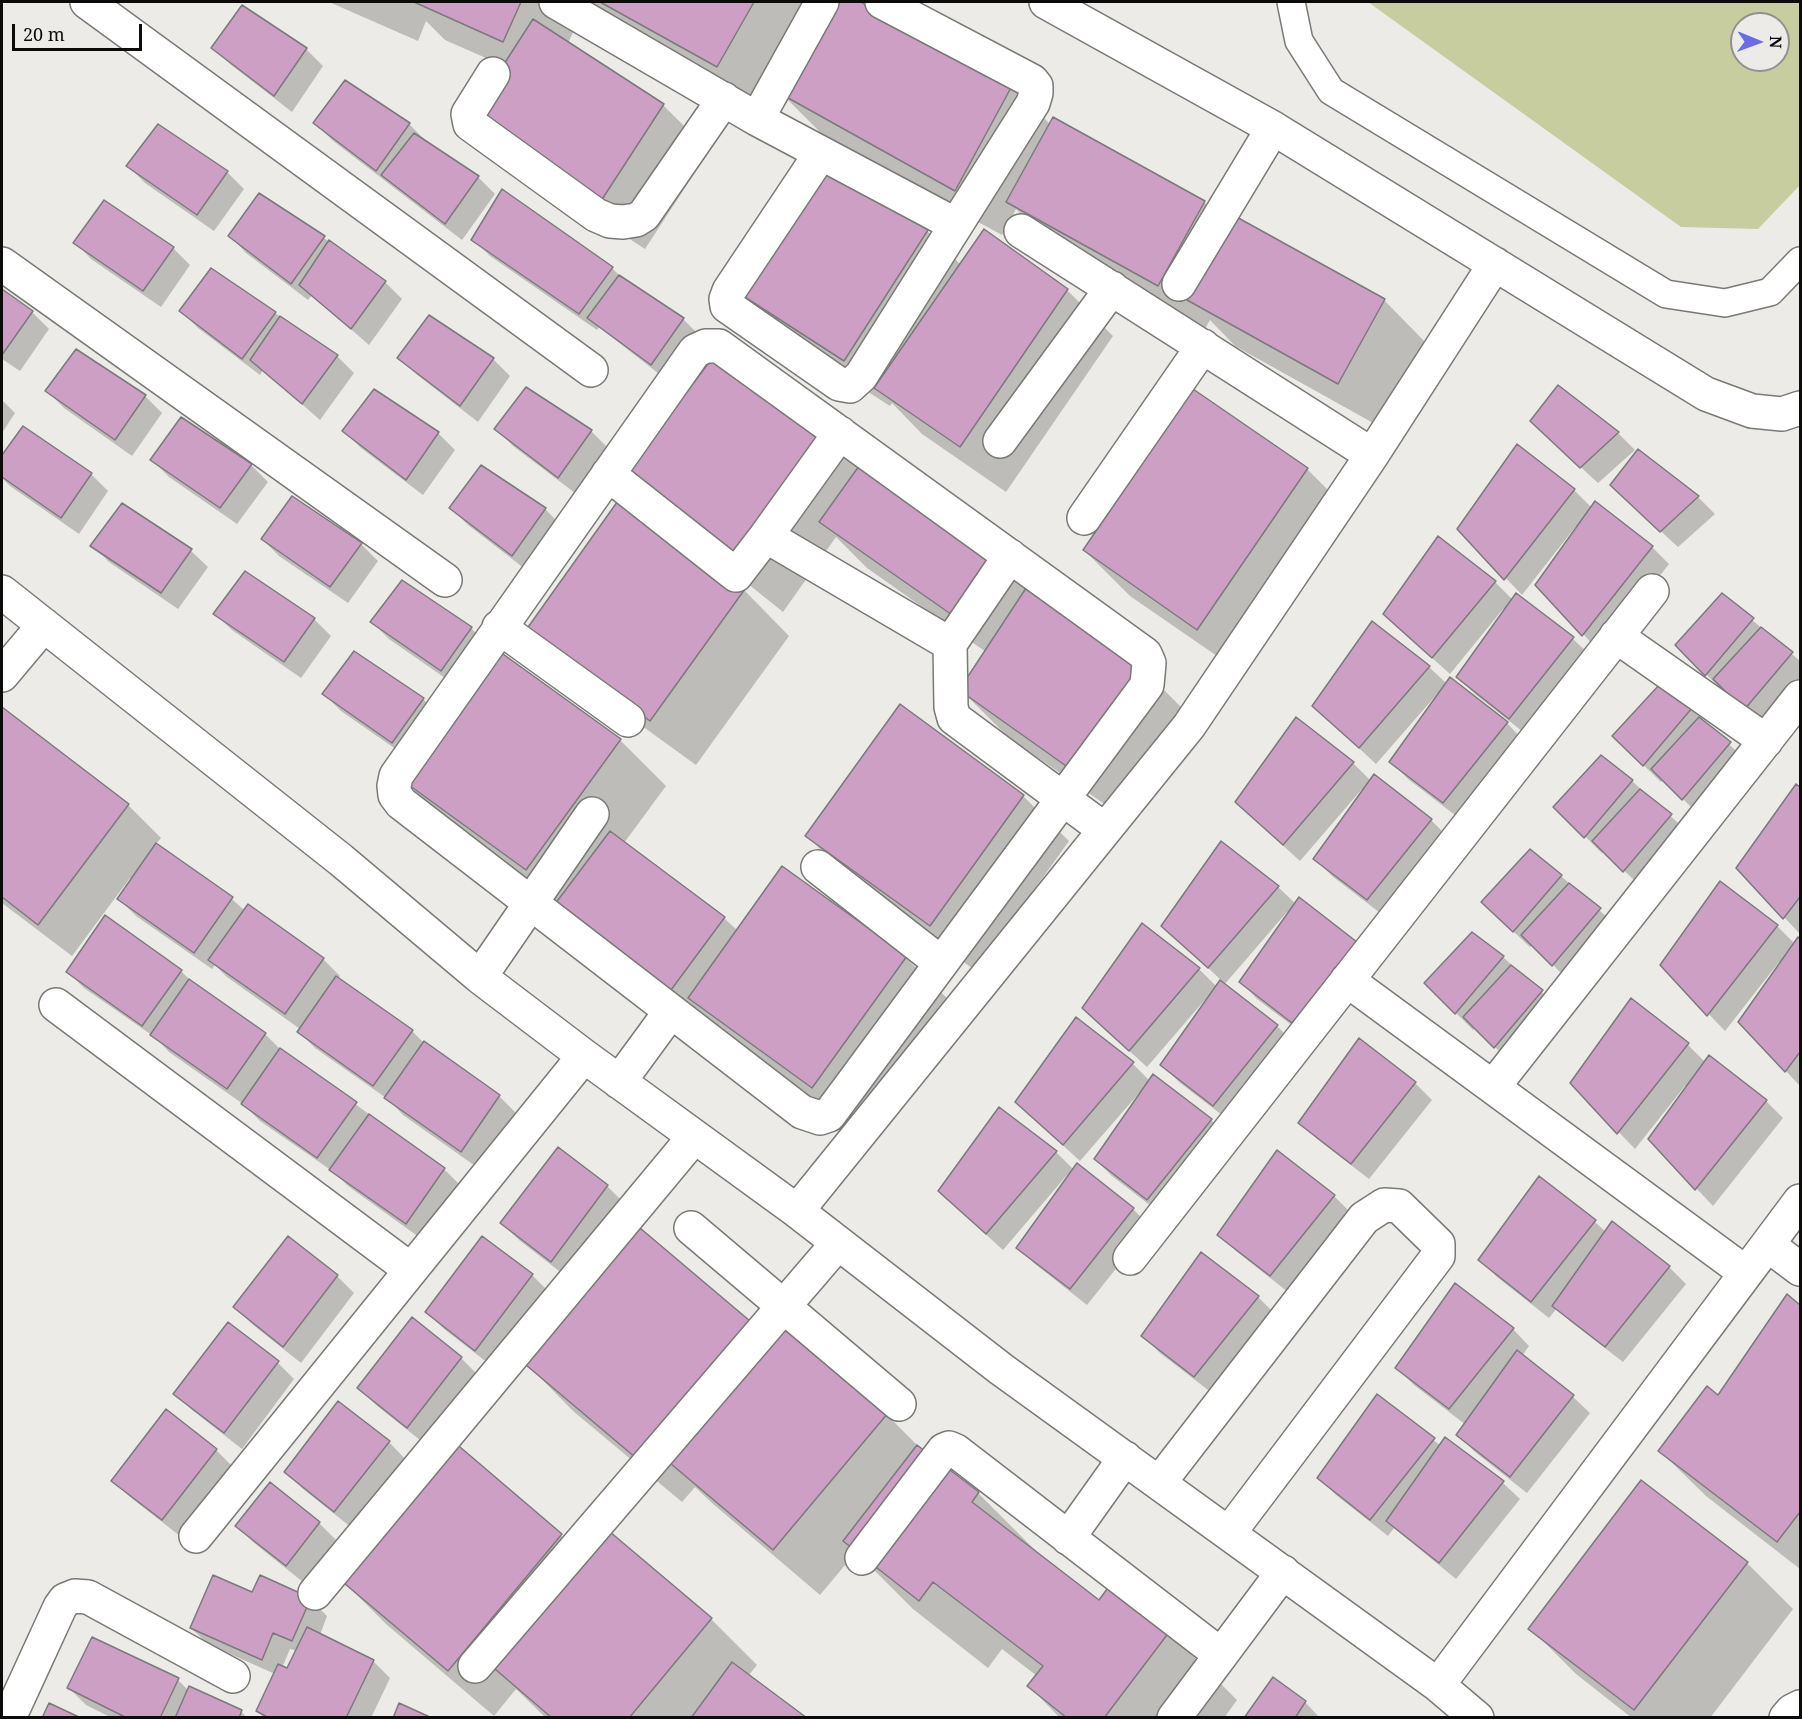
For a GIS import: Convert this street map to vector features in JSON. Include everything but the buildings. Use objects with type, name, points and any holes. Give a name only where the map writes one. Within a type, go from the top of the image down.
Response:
[{"type":"street","points":[[87,2],[591,370]]},
{"type":"street","points":[[556,2],[757,119],[956,225]]},
{"type":"street","points":[[757,119],[822,2]]},
{"type":"street","points":[[821,153],[726,299],[727,306],[734,312],[839,384],[850,386],[861,376],[1033,103],[1036,86],[1032,81],[882,2]]},
{"type":"street","points":[[1046,2],[1273,128],[1706,394],[1752,411],[1782,414],[1800,408]]},
{"type":"street","points":[[494,74],[468,114],[470,124],[596,215],[610,221],[636,220],[645,215],[724,99]]},
{"type":"street","points":[[1179,284],[1273,128]]},
{"type":"street","points":[[1021,231],[1372,455]]},
{"type":"street","points":[[2,264],[445,580]]},
{"type":"street","points":[[797,1211],[1189,726],[1372,455],[1495,264]]},
{"type":"street","points":[[1000,441],[1112,288]]},
{"type":"street","points":[[706,346],[719,346],[1145,654],[1149,663],[1147,685],[829,1115],[820,1118],[802,1112],[401,803],[395,795],[396,776],[608,474],[695,351],[706,346]]},
{"type":"street","points":[[1084,518],[1203,346]]},
{"type":"street","points":[[608,474],[736,575],[840,433]]},
{"type":"street","points":[[766,536],[950,644]]},
{"type":"street","points":[[1010,556],[950,644],[951,707],[954,718],[1105,830]]},
{"type":"street","points":[[1130,1258],[1652,591]]},
{"type":"street","points":[[2,592],[341,860],[480,977],[619,1082],[797,1211],[1001,1369],[1438,1685],[1477,1718]]},
{"type":"street","points":[[2,675],[44,625]]},
{"type":"street","points":[[499,627],[628,720]]},
{"type":"street","points":[[1616,636],[1766,741]]},
{"type":"street","points":[[1492,1087],[1800,697]]},
{"type":"street","points":[[480,977],[532,904],[591,814]]},
{"type":"street","points":[[818,867],[941,963]]},
{"type":"street","points":[[1347,980],[1746,1273]]},
{"type":"street","points":[[56,1005],[411,1270]]},
{"type":"street","points":[[619,1082],[671,1011]]},
{"type":"street","points":[[196,1536],[584,1056]]},
{"type":"street","points":[[315,1593],[694,1137]]},
{"type":"street","points":[[1438,1685],[1800,1201]]},
{"type":"street","points":[[1159,1483],[1364,1218],[1384,1205],[1399,1206],[1438,1244],[1438,1256],[1229,1533]]},
{"type":"street","points":[[691,1228],[899,1404]]},
{"type":"street","points":[[475,1665],[838,1243]]},
{"type":"street","points":[[1768,1245],[1800,1269]]},
{"type":"street","points":[[862,1558],[944,1450],[949,1448],[956,1451],[1221,1655]]},
{"type":"street","points":[[1068,1538],[1125,1458]]},
{"type":"street","points":[[1174,1718],[1283,1572]]},
{"type":"street","points":[[9,1718],[60,1607],[65,1600],[75,1596],[88,1598],[233,1676]]},
{"type":"street","points":[[1786,1718],[1792,1710],[1800,1707]]},
{"type":"lane","points":[[1291,2],[1299,41],[1331,91],[1666,294],[1725,303],[1748,298],[1770,292],[1800,261]]},
{"type":"green space","points":[[1368,2],[1800,2],[1800,185],[1758,229],[1681,227]]}]
